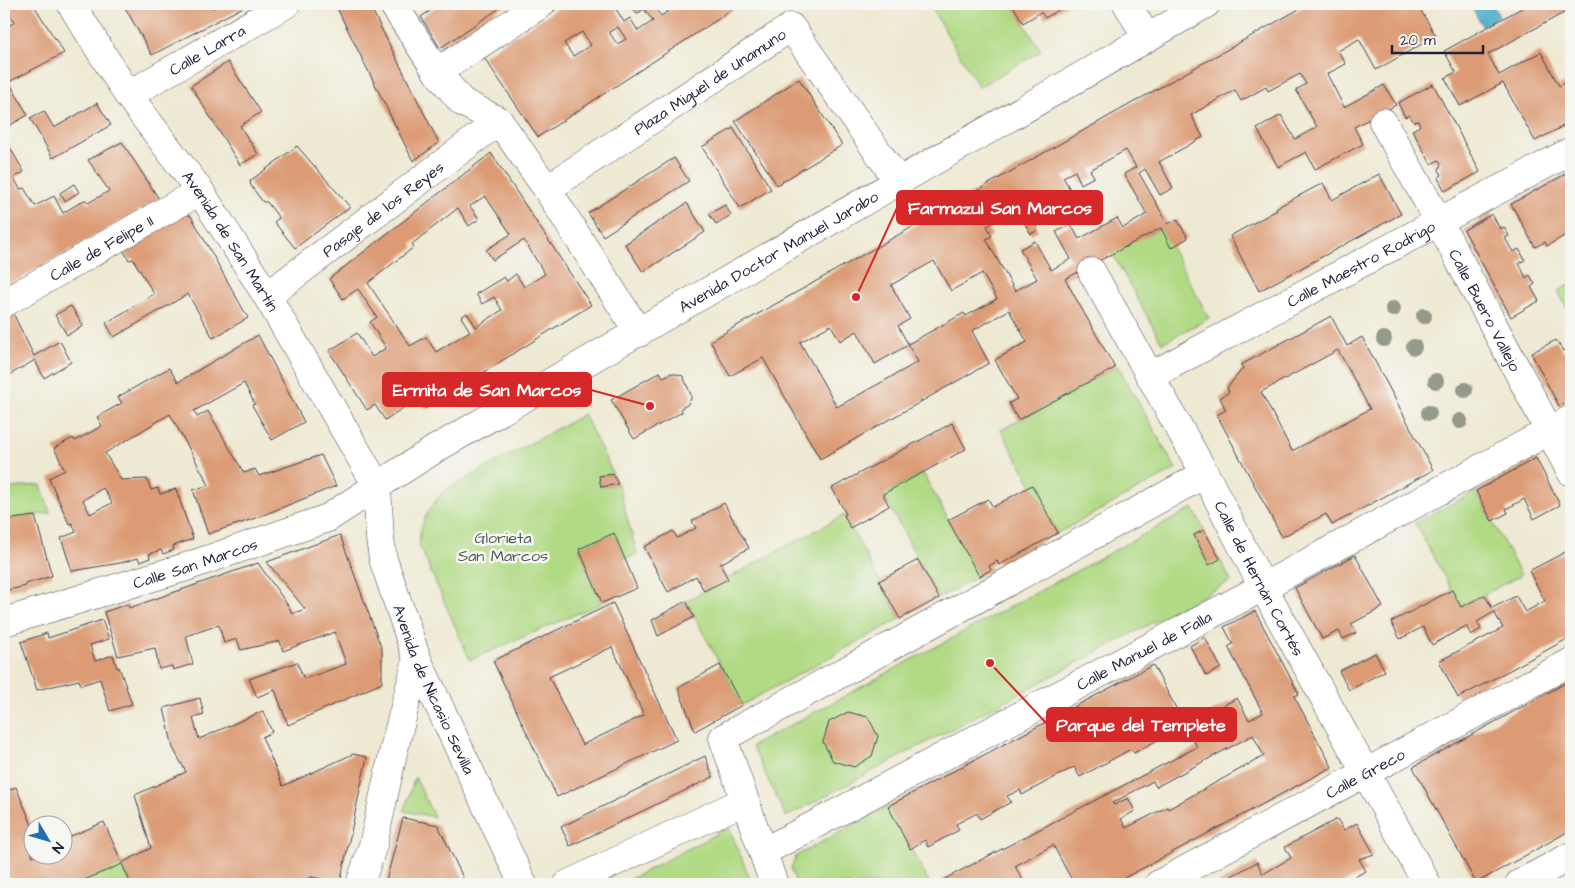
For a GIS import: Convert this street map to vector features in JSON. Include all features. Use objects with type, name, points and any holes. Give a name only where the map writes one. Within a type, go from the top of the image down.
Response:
[{"type":"street","name":"Avenida de San Martín","points":[[71,4],[128,95],[200,191],[267,296],[377,486]]},
{"type":"street","name":"Calle Larra","points":[[128,95],[286,4]]},
{"type":"street","points":[[393,4],[437,72],[462,102],[499,121],[547,189],[639,333]]},
{"type":"street","points":[[437,72],[541,4]]},
{"type":"street","points":[[1127,4],[1147,38]]},
{"type":"street","name":"Avenida Doctor Manuel Jarabo","points":[[377,486],[437,448],[1206,4]]},
{"type":"street","name":"Plaza Miguel de Unamuno","points":[[547,189],[791,27],[898,181]]},
{"type":"street","name":"Pasaje de los Reyes","points":[[267,296],[499,121]]},
{"type":"street","name":"Calle Buero Vallejo","points":[[1383,122],[1439,222],[1560,425],[1571,472]]},
{"type":"street","name":"Calle Maestro Rodrigo","points":[[1150,376],[1571,151]]},
{"type":"street","name":"Calle de Felipe II","points":[[4,303],[200,191]]},
{"type":"street","name":"Calle de Hernán Cortés","points":[[1092,272],[1205,474],[1263,587],[1427,884]]},
{"type":"street","name":"Calle Manuel de Falla","points":[[763,852],[1263,587],[1560,425]]},
{"type":"street","points":[[774,884],[723,738],[1205,474]]},
{"type":"street","name":"Calle San Marcos","points":[[4,622],[186,567],[328,518],[377,486]]},
{"type":"street","name":"Avenida de Nicasio Sevilla","points":[[377,486],[383,559],[417,659],[523,884]]},
{"type":"street","points":[[360,884],[373,845],[394,749],[417,659]]},
{"type":"street","name":"Calle Greco","points":[[1159,884],[1571,662]]},
{"type":"street","points":[[568,884],[744,801]]},
{"type":"street","points":[[1519,884],[1571,856]]},
{"type":"green space","points":[[929,4],[1012,4],[1041,51],[979,87]]},
{"type":"green space","points":[[1161,228],[1209,318],[1162,343],[1112,253]]},
{"type":"green space","points":[[1571,284],[1571,315],[1558,291]]},
{"type":"green space","points":[[1118,366],[1176,469],[1058,533],[1001,430]]},
{"type":"green space","name":"Glorieta San Marcos","points":[[584,414],[613,474],[599,476],[601,487],[618,484],[637,554],[625,559],[614,534],[579,548],[602,603],[470,660],[420,547],[420,531],[426,515],[447,489]]},
{"type":"green space","points":[[923,473],[979,576],[939,598],[883,494]]},
{"type":"green space","points":[[41,485],[50,513],[4,520],[4,489]]},
{"type":"green space","points":[[1476,491],[1521,575],[1461,607],[1415,523]]},
{"type":"green space","points":[[1193,508],[1204,530],[1194,536],[1209,564],[1220,559],[1231,581],[786,817],[752,746]]},
{"type":"green space","points":[[844,515],[900,619],[742,705],[686,601]]},
{"type":"green space","points":[[415,777],[434,817],[404,811]]},
{"type":"green space","points":[[888,806],[930,884],[796,884],[791,868],[796,856]]},
{"type":"green space","points":[[729,827],[752,884],[621,884]]},
{"type":"green space","points":[[122,864],[131,884],[75,884]]},
{"type":"water","points":[[1470,4],[1492,4],[1499,16],[1482,26]]},
{"type":"building","points":[[4,4],[33,4],[64,53],[9,82],[28,115],[5,128],[4,28],[15,22],[6,9],[4,11]]},
{"type":"building","points":[[123,4],[209,4],[212,8],[219,4],[249,4],[152,55]]},
{"type":"building","points":[[335,4],[369,4],[439,143],[413,161]]},
{"type":"building","points":[[440,4],[506,4],[440,48],[421,17]]},
{"type":"building","points":[[564,4],[624,4],[616,9],[624,22],[630,18],[638,31],[653,21],[644,9],[637,14],[630,4],[652,4],[661,16],[679,4],[741,4],[538,137],[483,56]],"holes":[[[618,27],[626,39],[617,44],[609,32]],[[582,32],[591,45],[573,56],[564,43]]]},
{"type":"building","points":[[1012,4],[1069,4],[1045,18],[1041,12],[1023,23]]},
{"type":"building","points":[[1308,4],[1417,4],[1436,36],[1376,70],[1359,39],[1338,51],[1346,64],[1327,74],[1344,107],[1384,85],[1396,105],[1354,127],[1363,144],[1315,169],[1306,152],[1278,167],[1257,129],[1281,115],[1295,139],[1317,127],[1296,90],[1306,84],[1300,74],[1268,91],[1266,87],[1241,101],[1235,90],[1191,115],[1203,137],[1159,162],[1173,188],[1160,195],[1145,169],[1139,173],[1168,224],[1177,219],[1188,238],[1171,248],[1161,228],[1065,279],[1115,368],[1018,420],[1009,403],[1017,399],[995,360],[1027,342],[1009,310],[972,331],[989,363],[820,459],[763,358],[730,376],[710,341]],"holes":[[[1126,150],[1136,167],[1124,174],[1147,214],[1123,228],[1117,218],[1079,239],[1071,224],[1056,232],[1071,259],[1051,270],[1035,241],[1020,249],[1037,279],[1015,291],[986,239],[992,236],[987,226],[1011,213],[1016,222],[1022,219],[1031,234],[1038,230],[1034,222],[1062,207],[1066,215],[1077,210],[1068,193],[1071,191],[1063,177],[1075,171],[1081,184],[1094,177],[1090,170]],[[934,261],[951,291],[982,273],[997,299],[966,316],[964,313],[908,344],[898,326],[910,319],[891,285]],[[831,325],[840,341],[857,331],[875,364],[908,345],[918,362],[837,407],[800,342]]]},
{"type":"building","points":[[1529,4],[1571,4],[1571,9],[1488,54],[1499,75],[1541,52],[1559,86],[1571,79],[1571,122],[1535,141],[1503,83],[1460,106],[1445,78],[1456,72],[1444,51]]},
{"type":"building","points":[[228,62],[261,112],[240,126],[258,154],[240,165],[191,86]]},
{"type":"building","points":[[799,79],[842,145],[777,185],[735,121]]},
{"type":"building","points":[[1433,84],[1480,172],[1445,191],[1438,178],[1442,175],[1439,170],[1441,164],[1439,160],[1431,164],[1412,130],[1420,126],[1418,121],[1414,122],[1409,115],[1405,117],[1398,103]]},
{"type":"building","points":[[97,103],[111,125],[53,158],[30,118],[44,111],[54,128]]},
{"type":"building","points":[[733,128],[771,189],[740,208],[702,147]]},
{"type":"building","points":[[122,142],[159,199],[4,288],[4,244],[7,242],[4,236],[4,146],[8,144],[24,172],[14,178],[20,189],[24,188],[35,206],[54,196],[63,213],[84,200],[88,203],[109,191],[88,160]]},
{"type":"building","points":[[297,146],[350,207],[295,248],[274,222],[279,218],[267,202],[263,202],[251,186],[250,181]]},
{"type":"building","points":[[491,153],[591,305],[425,409],[418,398],[385,420],[375,405],[367,410],[329,351],[357,333],[372,357],[386,348],[370,322],[377,317],[358,289],[343,299],[329,279]],"holes":[[[485,196],[511,234],[486,250],[493,260],[524,240],[545,274],[524,287],[516,274],[507,281],[504,277],[476,294],[482,304],[494,297],[502,310],[476,327],[467,313],[461,317],[470,331],[436,352],[426,337],[410,346],[368,283],[414,247],[412,244],[458,208],[469,226],[479,219],[470,206]]]},
{"type":"building","points":[[674,158],[689,181],[603,236],[588,213]]},
{"type":"building","points":[[1571,171],[1571,232],[1547,246],[1545,242],[1535,247],[1511,204]]},
{"type":"building","points":[[1379,174],[1401,214],[1259,291],[1230,236],[1277,210],[1276,208],[1323,183],[1332,200]]},
{"type":"building","points":[[74,184],[79,192],[65,201],[60,193]]},
{"type":"building","points":[[687,203],[705,232],[643,272],[625,244]]},
{"type":"building","points":[[725,205],[731,215],[716,224],[709,214]]},
{"type":"building","points":[[182,213],[191,216],[248,318],[213,338],[188,294],[114,337],[106,323],[154,294],[133,259],[129,260],[122,248]]},
{"type":"building","points":[[1492,214],[1500,229],[1504,227],[1509,236],[1505,238],[1513,252],[1519,249],[1525,260],[1519,263],[1526,278],[1530,275],[1535,284],[1531,287],[1539,301],[1511,317],[1464,230]]},
{"type":"building","points":[[71,306],[83,326],[67,335],[55,315]]},
{"type":"building","points":[[12,311],[34,356],[60,341],[71,362],[44,378],[35,360],[4,378],[4,315]]},
{"type":"building","points":[[1331,316],[1347,346],[1362,337],[1433,470],[1332,525],[1326,514],[1282,537],[1217,415],[1226,410],[1220,398],[1229,392],[1227,388],[1243,368],[1241,365]],"holes":[[[1338,350],[1370,409],[1292,451],[1261,392]]]},
{"type":"building","points":[[258,335],[304,422],[272,440],[252,405],[255,404],[244,383],[194,411],[197,417],[208,411],[244,473],[255,469],[259,476],[321,455],[336,486],[253,519],[208,534],[193,490],[209,485],[170,414],[105,453],[121,480],[147,479],[151,490],[158,488],[160,494],[176,489],[193,539],[173,546],[174,550],[163,554],[161,550],[149,554],[150,558],[140,562],[138,558],[72,571],[61,538],[76,532],[72,523],[69,524],[49,478],[65,470],[54,448],[73,438],[75,441],[102,426],[97,417],[122,403],[118,397],[169,368],[178,382]],"holes":[[[103,488],[112,503],[90,514],[83,500]]]},
{"type":"building","points":[[1556,340],[1563,351],[1571,347],[1571,399],[1559,406],[1531,353]]},
{"type":"building","points":[[660,372],[663,377],[672,373],[683,376],[691,399],[687,405],[681,408],[682,412],[634,439],[611,400]]},
{"type":"building","points":[[952,423],[966,449],[883,494],[889,506],[850,528],[844,515],[846,514],[832,488]]},
{"type":"building","points":[[1536,458],[1560,505],[1534,519],[1524,499],[1506,509],[1508,513],[1492,521],[1476,491]]},
{"type":"building","points":[[613,474],[618,484],[601,487],[599,476]]},
{"type":"building","points":[[1032,485],[1058,533],[999,565],[997,561],[989,566],[991,570],[979,576],[948,520],[988,499],[993,507]]},
{"type":"building","points":[[724,503],[749,548],[720,564],[728,579],[704,591],[696,576],[668,592],[644,547],[673,531],[677,538],[696,528],[692,521]]},
{"type":"building","points":[[35,516],[52,576],[26,584],[26,586],[4,591],[4,520]]},
{"type":"building","points":[[1204,530],[1220,559],[1209,565],[1194,535]]},
{"type":"building","points":[[614,533],[637,588],[602,603],[579,549]]},
{"type":"building","points":[[340,535],[382,650],[382,683],[288,725],[275,690],[257,697],[249,679],[297,662],[304,679],[346,664],[335,632],[283,651],[280,641],[241,650],[237,639],[224,643],[219,625],[186,636],[193,664],[173,670],[172,666],[159,669],[155,648],[118,656],[104,612],[128,604],[129,608],[258,563],[292,614],[305,609],[267,562]]},
{"type":"building","points":[[1571,549],[1571,637],[1458,698],[1439,661],[1503,628],[1494,612],[1477,622],[1481,629],[1471,635],[1466,626],[1432,645],[1423,627],[1400,639],[1391,622],[1452,590],[1461,607],[1485,595],[1492,608],[1516,596],[1525,612],[1545,601],[1529,571]]},
{"type":"building","points":[[1355,555],[1383,607],[1351,624],[1356,633],[1343,639],[1339,631],[1322,639],[1295,588]]},
{"type":"building","points":[[918,560],[939,598],[900,619],[879,581]]},
{"type":"building","points":[[686,601],[694,617],[658,636],[652,620]]},
{"type":"building","points":[[613,603],[677,740],[557,797],[493,661]],"holes":[[[612,647],[644,715],[582,745],[549,677]]]},
{"type":"building","points":[[1255,611],[1299,694],[1294,696],[1332,767],[1113,884],[1074,884],[1053,845],[1015,866],[1025,884],[983,884],[981,880],[973,884],[935,884],[1197,747],[1185,726],[1237,698],[1249,720],[1263,713],[1228,647],[1233,644],[1224,627]],"holes":[[[1253,735],[1264,756],[1168,809],[1167,807],[1126,828],[1121,819],[1135,811],[1128,798],[1114,805],[1112,803],[1153,781],[1156,787]]]},
{"type":"building","points":[[102,620],[109,639],[90,645],[95,661],[113,655],[132,704],[110,711],[100,679],[81,685],[79,680],[37,690],[21,642],[47,633],[48,638]]},
{"type":"building","points":[[1205,637],[1221,668],[1206,676],[1190,646]]},
{"type":"building","points":[[1375,653],[1385,671],[1349,690],[1339,671]]},
{"type":"building","points":[[720,665],[742,705],[695,731],[678,688]]},
{"type":"building","points":[[1153,665],[1185,725],[1134,753],[1131,749],[1080,777],[1074,767],[1022,795],[1020,790],[1007,796],[1011,802],[980,819],[977,813],[956,824],[959,830],[928,847],[925,840],[910,849],[888,806]]},
{"type":"building","points":[[1571,680],[1571,830],[1476,883],[1413,767]]},
{"type":"building","points":[[200,698],[204,715],[193,718],[199,739],[263,711],[272,732],[262,737],[283,786],[353,754],[367,757],[340,883],[312,877],[296,884],[131,884],[122,864],[75,884],[4,884],[4,792],[16,787],[28,816],[22,816],[22,866],[72,866],[72,836],[104,822],[122,863],[151,848],[135,795],[186,772],[173,748],[164,708]]},
{"type":"building","points":[[848,712],[868,717],[878,736],[872,756],[854,767],[833,761],[823,742],[829,722]]},
{"type":"building","points":[[705,756],[713,777],[570,846],[561,827]]},
{"type":"building","points":[[403,818],[438,825],[466,884],[385,884]]},
{"type":"building","points":[[1337,819],[1344,830],[1357,823],[1374,854],[1359,859],[1366,871],[1341,884],[1217,884],[1257,862],[1263,874],[1291,858],[1285,847]]},
{"type":"place","name":"Farmazul San Marcos","points":[[856,297]]},
{"type":"place","name":"Ermita de San Marcos","points":[[650,406]]},
{"type":"place","name":"Parque del Templete","points":[[990,663]]}]
